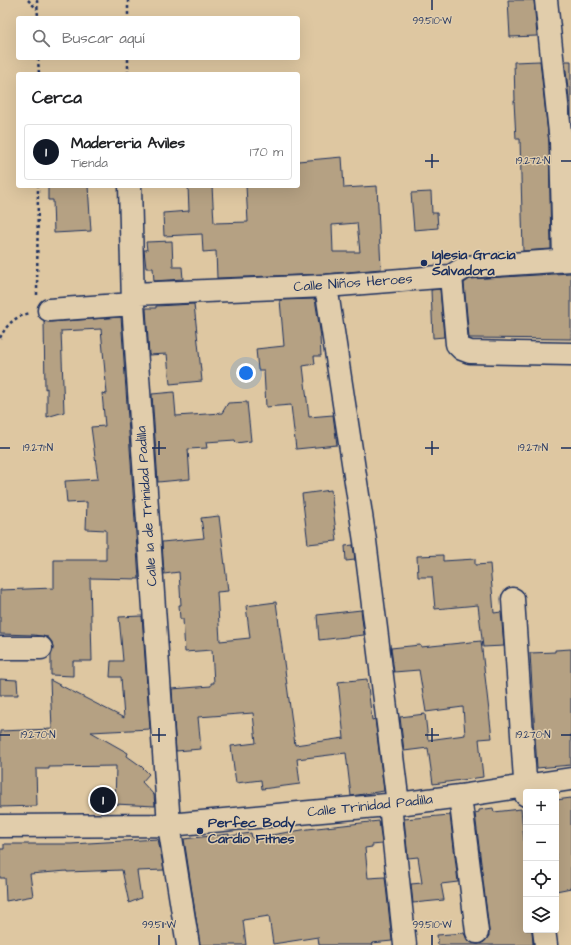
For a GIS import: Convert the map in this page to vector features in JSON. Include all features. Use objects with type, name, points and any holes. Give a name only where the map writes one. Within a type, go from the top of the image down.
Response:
[{"type":"street","points":[[546,0],[561,142],[568,260]]},
{"type":"street","name":"Calle 1a de Trinidad Padilla","points":[[130,188],[133,299],[169,825],[188,945]]},
{"type":"street","name":"Calle Niños Heroes","points":[[49,310],[133,299],[452,276],[466,267],[568,260]]},
{"type":"street","points":[[452,276],[457,344],[462,349],[470,352],[571,354]]},
{"type":"street","points":[[326,286],[365,541],[394,804],[405,945]]},
{"type":"street","points":[[513,599],[525,789]]},
{"type":"street","points":[[0,648],[41,648]]},
{"type":"street","name":"Calle Trinidad Padilla","points":[[532,789],[571,778]]},
{"type":"street","name":"Calle Trinidad Padilla","points":[[0,826],[169,825],[523,791]]},
{"type":"street","points":[[460,796],[477,932]]},
{"type":"street","points":[[544,933],[546,945]]},
{"type":"path","points":[[28,0],[37,9]]},
{"type":"path","points":[[37,0],[38,16]]},
{"type":"path","points":[[128,0],[128,16]]},
{"type":"path","points":[[38,60],[39,72]]},
{"type":"path","points":[[128,60],[128,72]]},
{"type":"path","points":[[38,188],[36,294],[41,304],[49,310]]},
{"type":"path","points":[[0,338],[5,328],[20,315],[49,310]]},
{"type":"building","points":[[508,0],[534,0],[537,36],[510,37]]},
{"type":"building","points":[[540,61],[549,143],[551,249],[523,251],[520,139],[516,139],[514,62]]},
{"type":"building","points":[[565,61],[571,61],[571,118]]},
{"type":"building","points":[[342,157],[344,188],[377,186],[381,269],[325,274],[217,278],[216,251],[203,252],[202,234],[164,236],[163,213],[189,211],[188,188],[212,188],[214,223],[248,222],[246,188],[300,188],[300,161]],"holes":[[[357,223],[360,252],[333,252],[332,225]]]},
{"type":"building","points":[[48,188],[88,188],[91,231],[54,233],[53,200],[48,200]]},
{"type":"building","points":[[431,192],[432,213],[437,213],[438,228],[414,230],[411,193]]},
{"type":"building","points":[[172,241],[173,267],[182,267],[183,279],[154,281],[153,268],[146,268],[144,250],[147,250],[146,242]]},
{"type":"building","points":[[571,273],[571,339],[469,338],[464,283],[470,279]]},
{"type":"building","points":[[440,289],[444,337],[433,338],[431,290]]},
{"type":"building","points":[[315,299],[321,337],[321,356],[314,356],[315,364],[303,366],[309,417],[333,415],[337,445],[296,449],[291,405],[266,407],[264,370],[258,370],[256,349],[284,346],[280,300]]},
{"type":"building","points":[[194,304],[202,381],[170,384],[167,354],[149,355],[146,308]]},
{"type":"building","points":[[121,317],[139,579],[90,578],[92,661],[73,661],[73,676],[51,675],[51,655],[53,648],[52,642],[48,637],[0,634],[0,590],[54,588],[54,560],[106,560],[106,530],[86,529],[87,502],[67,503],[65,481],[98,479],[91,427],[105,426],[102,393],[107,394],[101,329],[61,331],[64,412],[47,417],[44,321],[50,322]]},
{"type":"building","points":[[174,392],[176,416],[222,413],[228,403],[247,402],[251,441],[236,443],[235,440],[206,442],[207,448],[188,449],[190,479],[158,482],[152,394]]},
{"type":"building","points":[[331,490],[337,541],[308,544],[302,494]]},
{"type":"building","points":[[219,516],[228,591],[217,592],[220,641],[250,638],[246,606],[276,602],[295,745],[344,738],[338,682],[367,679],[372,720],[375,719],[384,791],[351,796],[346,753],[297,759],[300,784],[262,789],[261,780],[236,783],[231,746],[256,743],[253,713],[198,717],[201,749],[176,751],[172,689],[211,686],[211,683],[214,683],[212,650],[185,652],[183,619],[180,619],[179,605],[181,605],[179,572],[164,574],[162,542],[204,538],[201,518]]},
{"type":"building","points":[[353,545],[355,560],[346,561],[345,546]]},
{"type":"building","points":[[443,555],[443,561],[475,559],[475,565],[490,564],[494,613],[501,612],[504,646],[483,647],[478,605],[435,609],[432,577],[418,577],[417,556]]},
{"type":"building","points":[[361,610],[364,635],[319,640],[317,615]]},
{"type":"building","points":[[142,616],[150,729],[91,732],[128,753],[127,756],[149,774],[142,782],[154,795],[155,806],[115,804],[116,766],[49,767],[49,769],[36,769],[37,806],[0,807],[0,731],[52,729],[50,680],[124,718],[121,677],[110,677],[111,661],[123,661],[119,617]]},
{"type":"building","points":[[481,641],[492,738],[479,739],[483,777],[433,784],[428,748],[404,751],[400,717],[425,714],[428,740],[465,735],[463,707],[426,712],[419,670],[394,672],[391,648],[420,645],[421,647]]},
{"type":"building","points":[[571,649],[571,765],[537,768],[530,653],[555,652],[555,650]]},
{"type":"building","points":[[0,679],[17,680],[18,695],[0,695]]},
{"type":"building","points":[[571,798],[571,888],[559,890],[559,825],[559,800]]},
{"type":"building","points":[[493,808],[494,812],[521,809],[523,830],[523,933],[532,933],[533,945],[438,945],[437,935],[464,933],[467,940],[478,944],[484,942],[489,936],[475,813],[479,812],[479,810]]},
{"type":"building","points":[[450,815],[458,882],[441,884],[444,900],[413,903],[411,884],[422,883],[418,857],[408,858],[404,819]]},
{"type":"building","points":[[379,821],[382,844],[372,845],[372,847],[365,848],[368,878],[385,877],[392,941],[372,943],[373,945],[319,945],[318,937],[273,944],[269,916],[243,920],[246,945],[200,945],[184,839],[251,833],[252,838],[308,829]]},
{"type":"building","points":[[158,839],[164,870],[137,871],[141,898],[129,903],[122,870],[67,871],[30,874],[33,896],[6,901],[5,878],[0,878],[0,849],[4,849],[4,844],[71,844]]},
{"type":"place","name":"Iglesia Gracia Salvadora","points":[[424,263]]},
{"type":"place","name":"Madereria Aviles","points":[[103,800]]},
{"type":"place","name":"Perfec Body Cardio Fitnes","points":[[200,831]]}]
